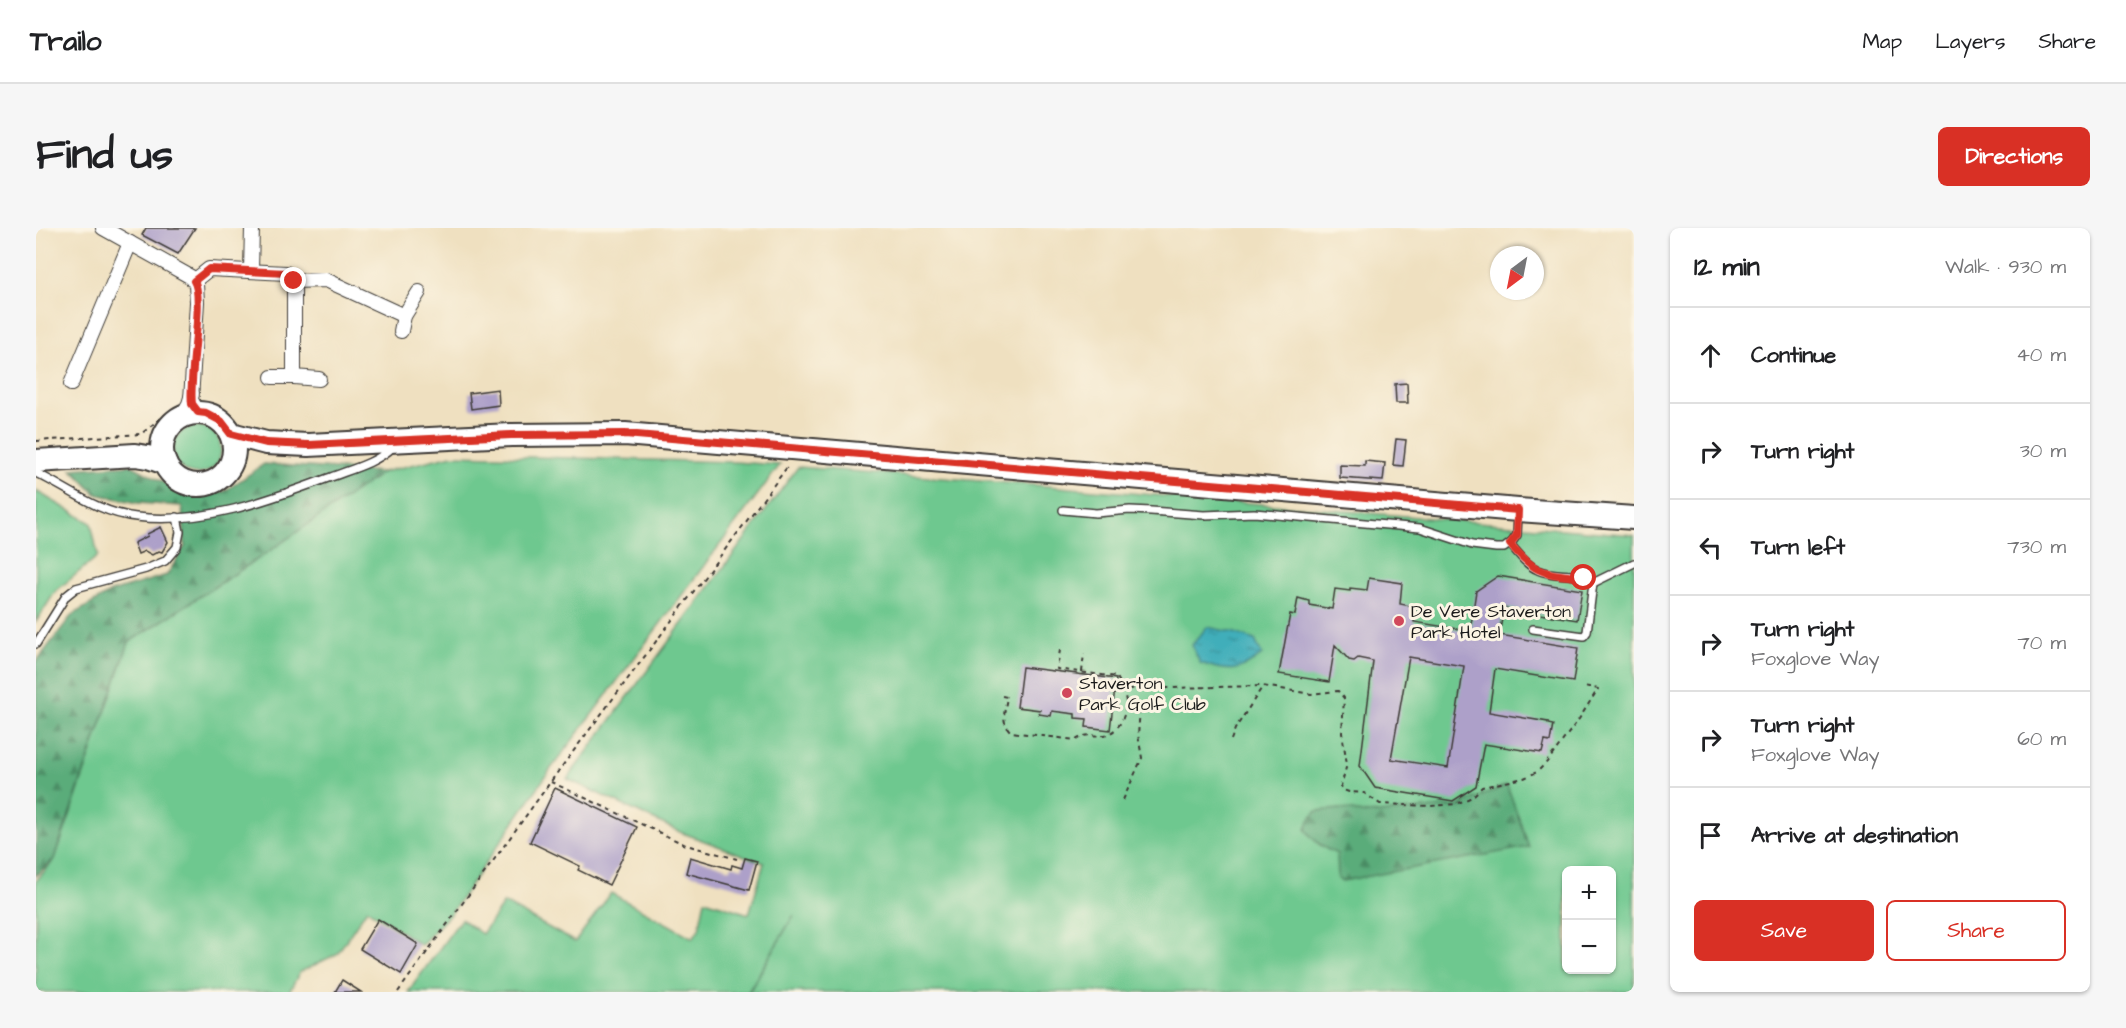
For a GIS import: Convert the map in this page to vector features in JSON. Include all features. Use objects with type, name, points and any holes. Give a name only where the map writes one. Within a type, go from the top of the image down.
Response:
[{"type":"main road","points":[[191,407],[221,421],[234,442],[233,458],[225,473],[211,483],[203,485],[188,484],[168,470],[161,448],[162,440],[170,426],[191,407]]},
{"type":"main road","points":[[231,434],[266,443],[309,445],[511,435],[625,434],[1634,518]]},
{"type":"main road","points":[[135,455],[162,440]]},
{"type":"main road","points":[[233,458],[249,447],[266,443]]},
{"type":"main road","points":[[36,461],[84,460],[135,455],[165,463]]},
{"type":"street","points":[[103,228],[196,284],[191,407]]},
{"type":"street","points":[[251,271],[252,228]]},
{"type":"street","points":[[71,384],[83,372],[130,243]]},
{"type":"street","points":[[194,281],[209,269],[286,273],[294,281],[294,377]]},
{"type":"street","points":[[294,281],[326,280],[404,316]]},
{"type":"street","points":[[401,331],[404,316],[419,292]]},
{"type":"street","points":[[273,377],[319,380]]},
{"type":"lane","points":[[36,473],[97,507],[134,517],[202,515],[268,501],[374,461],[387,453],[399,441]]},
{"type":"lane","points":[[1063,510],[1096,513],[1130,510],[1204,515],[1254,513],[1420,528],[1472,545],[1504,548],[1517,535],[1518,510]]},
{"type":"lane","points":[[36,644],[66,596],[76,588],[165,561],[177,547],[180,532],[177,517]]},
{"type":"lane","points":[[1510,544],[1530,566],[1538,571],[1584,578],[1593,583]]},
{"type":"lane","points":[[1593,583],[1634,562]]},
{"type":"lane","points":[[1533,629],[1584,636],[1587,632],[1593,583]]},
{"type":"path","points":[[36,441],[141,434],[191,407]]},
{"type":"path","points":[[398,992],[551,782],[800,449]]},
{"type":"path","points":[[1002,696],[1007,697],[1003,719],[1011,732],[1076,740],[1085,734],[1112,733],[1120,724],[1126,703],[1117,677],[1057,669],[1060,650]]},
{"type":"path","points":[[1082,672],[1084,653]]},
{"type":"path","points":[[1123,689],[1263,686],[1311,694],[1334,690],[1342,693],[1344,698],[1342,733],[1347,764],[1341,781],[1343,790],[1364,793],[1380,804],[1431,806],[1456,804],[1472,797],[1482,786],[1524,778],[1538,772],[1579,719],[1598,689],[1584,686]]},
{"type":"path","points":[[1231,740],[1235,729],[1263,686]]},
{"type":"path","points":[[1123,800],[1142,758],[1138,735],[1140,709],[1126,703]]},
{"type":"path","points":[[551,782],[686,845],[737,859]]},
{"type":"green space","points":[[197,426],[214,433],[221,450],[214,467],[197,474],[180,467],[173,450],[180,433]]},
{"type":"green space","points":[[452,455],[780,465],[550,770],[452,912],[421,945],[367,909],[337,954],[300,972],[289,992],[36,992],[36,881],[55,859],[129,642],[264,555],[383,472]]},
{"type":"green space","points":[[264,464],[383,472],[264,555],[129,642],[54,859],[36,876],[36,662],[72,615],[111,592],[167,575],[185,546],[182,506],[138,503],[96,494],[71,469],[131,465],[183,493],[225,491]]},
{"type":"green space","points":[[798,467],[1634,535],[1634,992],[749,992],[794,915],[748,992],[408,992],[461,919],[482,934],[504,903],[575,942],[611,893],[693,938],[699,929],[705,900],[749,914],[764,863],[680,832],[567,779]]},
{"type":"green space","points":[[36,491],[91,523],[98,556],[55,592],[36,622]]},
{"type":"green space","points":[[1507,785],[1529,847],[1342,881],[1338,878],[1337,854],[1320,845],[1306,830],[1309,820],[1317,811],[1341,809],[1368,814],[1458,806]]},
{"type":"water","points":[[1207,627],[1255,640],[1262,655],[1246,666],[1232,670],[1200,663],[1192,645]]},
{"type":"building","points":[[146,228],[195,228],[178,254],[142,235]]},
{"type":"building","points":[[1407,383],[1408,403],[1396,403],[1395,384]]},
{"type":"building","points":[[498,389],[499,405],[471,409],[469,393]]},
{"type":"building","points":[[1396,439],[1406,440],[1403,466],[1393,465]]},
{"type":"building","points":[[1365,461],[1385,463],[1383,481],[1340,478],[1340,465],[1365,466]]},
{"type":"building","points":[[161,527],[168,542],[162,552],[159,551],[152,555],[145,551],[138,554],[134,543]]},
{"type":"building","points":[[1498,576],[1582,590],[1577,620],[1504,608],[1499,635],[1578,648],[1573,682],[1495,669],[1489,712],[1548,722],[1553,725],[1550,742],[1545,741],[1542,753],[1484,744],[1476,786],[1453,801],[1375,788],[1360,766],[1373,661],[1358,658],[1354,661],[1349,660],[1335,645],[1329,682],[1279,674],[1290,614],[1295,615],[1298,598],[1309,601],[1309,605],[1332,609],[1335,589],[1367,590],[1369,578],[1402,583],[1400,604],[1416,607],[1414,622],[1470,631],[1476,591]],"holes":[[[1409,657],[1464,666],[1448,768],[1391,759]]]},
{"type":"building","name":"Staverton Park Golf Club","points":[[1022,667],[1116,679],[1110,730],[1086,727],[1087,719],[1075,718],[1075,714],[1052,711],[1051,716],[1039,714],[1040,710],[1017,707]]},
{"type":"building","points":[[555,788],[637,827],[609,885],[578,870],[580,866],[530,842]]},
{"type":"building","points":[[690,857],[731,869],[732,865],[742,868],[745,858],[757,861],[749,890],[686,873]]},
{"type":"building","points":[[378,919],[418,944],[401,974],[360,949]]},
{"type":"building","points":[[342,980],[361,992],[335,992]]},
{"type":"place","name":"De Vere Staverton Park Hotel","points":[[1399,621]]},
{"type":"place","name":"Staverton Park Golf Club","points":[[1067,693]]},
{"type":"route","points":[[294,281],[286,273],[209,269],[194,281],[197,302],[191,400],[198,412],[214,416],[231,434],[266,443],[309,445],[511,435],[625,434],[1518,510],[1517,535],[1510,544],[1530,566],[1538,571],[1584,578]]}]
